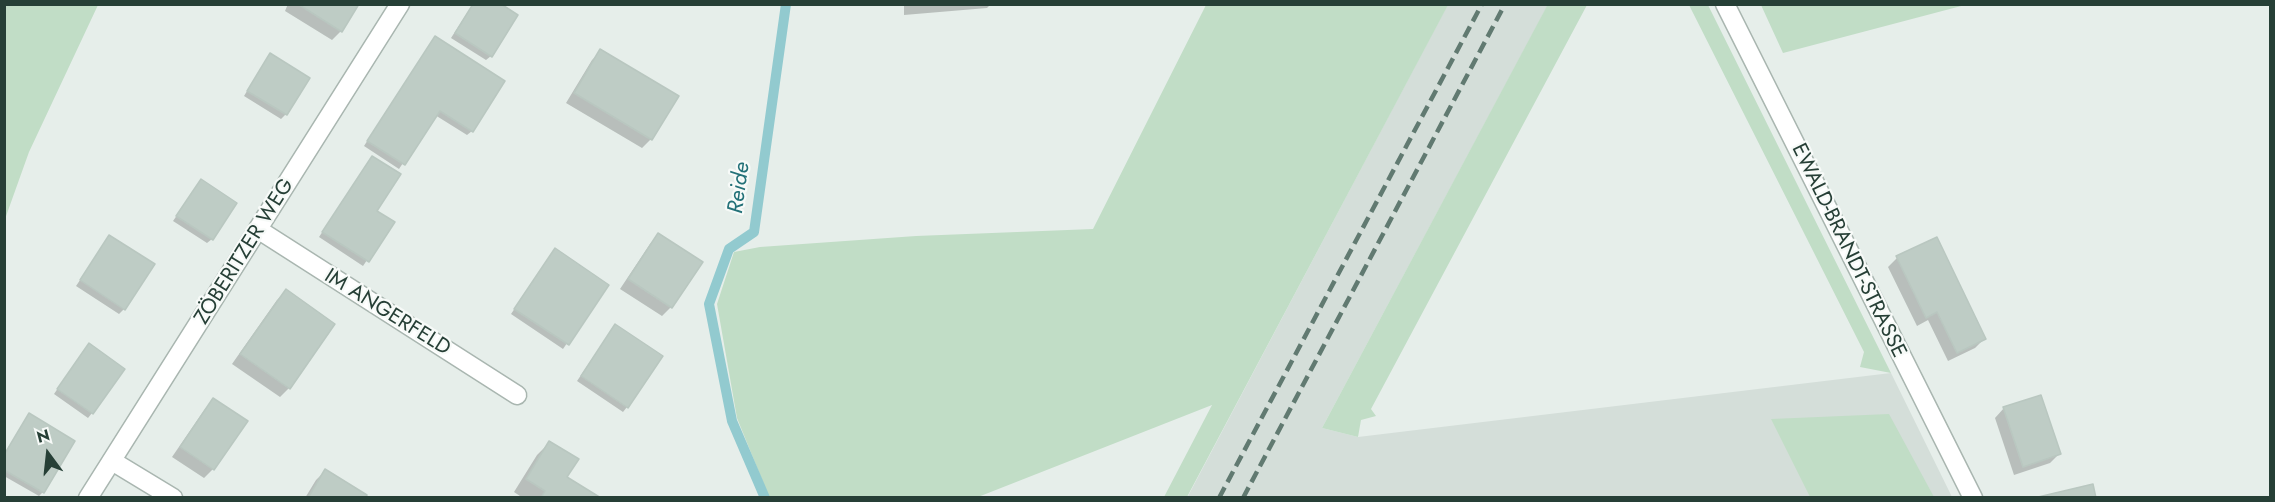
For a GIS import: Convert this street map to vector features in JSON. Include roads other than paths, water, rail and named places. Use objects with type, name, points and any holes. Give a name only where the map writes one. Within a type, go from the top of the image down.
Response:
[{"type":"street","name":"ZÖBERITZER WEG","points":[[88,498],[400,4]]},
{"type":"street","name":"EWALD-BRANDT-STRASSE","points":[[1725,4],[1973,498]]},
{"type":"street","name":"IM ANGERFELD","points":[[259,230],[517,395]]},
{"type":"street","points":[[112,461],[173,498]]},
{"type":"waterway","name":"Reide","points":[[765,498],[732,421],[709,304],[729,249],[754,232],[786,4]]},
{"type":"railway","points":[[1219,498],[1482,4]]},
{"type":"railway","points":[[1243,498],[1505,4]]}]
